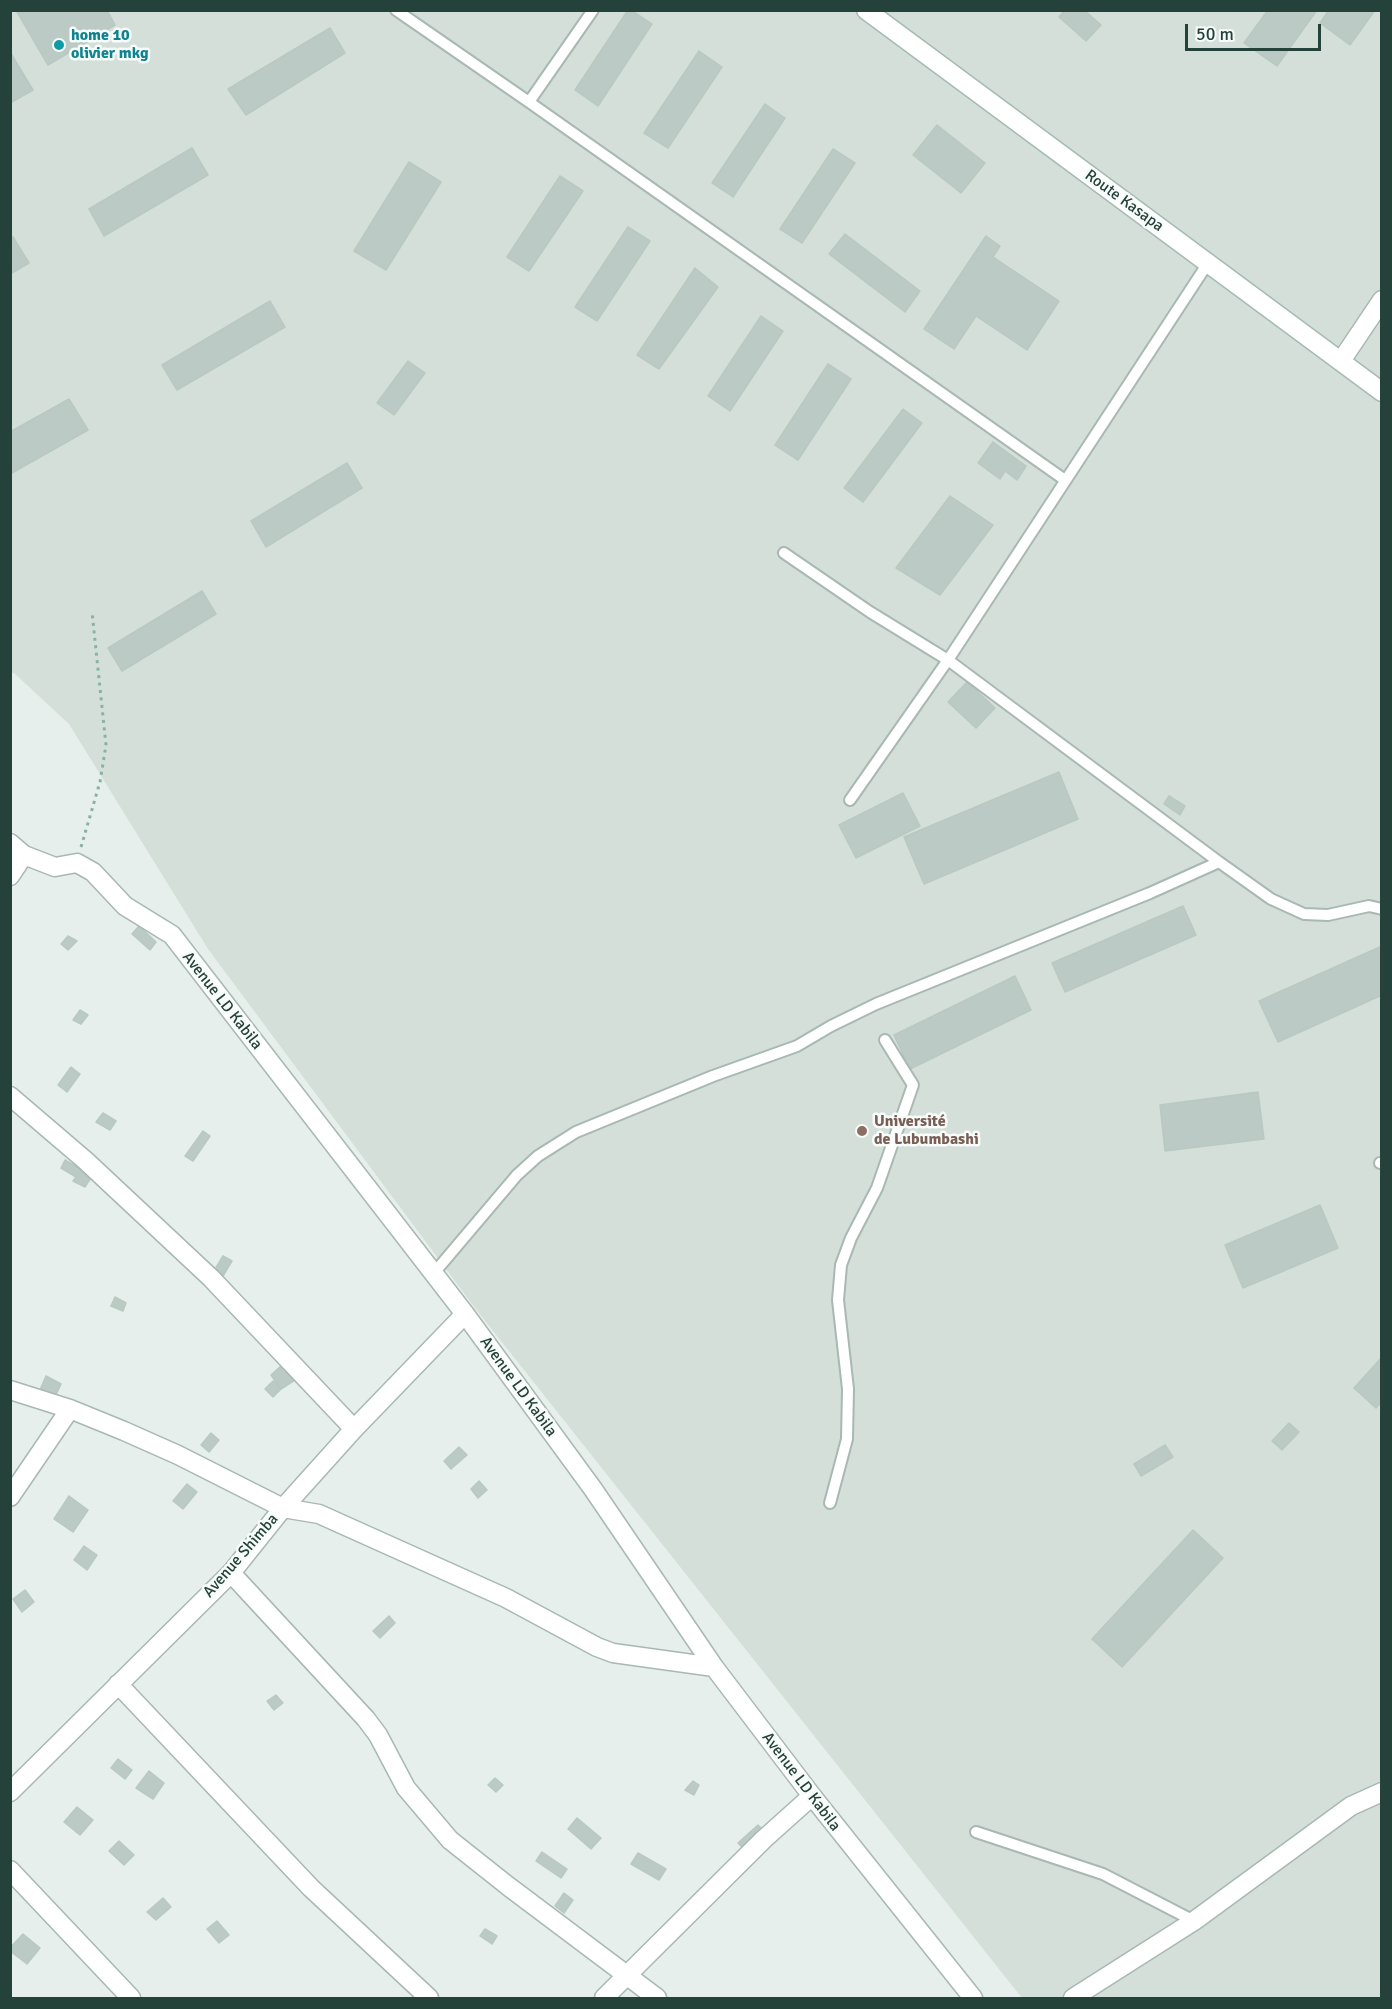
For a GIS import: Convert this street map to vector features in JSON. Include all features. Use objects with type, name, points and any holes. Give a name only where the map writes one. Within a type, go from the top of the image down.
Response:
[{"type":"street","name":"Route Kasapa","points":[[866,10],[1382,392]]},
{"type":"street","points":[[1341,361],[1382,300]]},
{"type":"street","points":[[10,876],[17,849],[54,867],[77,863]]},
{"type":"street","name":"Avenue LD Kabila","points":[[77,863],[93,872],[125,906],[172,935],[465,1314],[593,1490],[714,1666],[910,1922],[973,1998]]},
{"type":"street","points":[[10,1096],[86,1161],[211,1278],[354,1429]]},
{"type":"street","name":"Avenue Shimba","points":[[10,1792],[231,1573],[283,1508],[354,1429],[465,1314]]},
{"type":"street","points":[[10,1390],[70,1409],[178,1455],[283,1508],[319,1514],[506,1598],[590,1644],[613,1653],[714,1666]]},
{"type":"street","points":[[10,1497],[70,1409]]},
{"type":"street","points":[[231,1573],[366,1719],[378,1735],[406,1788],[450,1840],[657,1998]]},
{"type":"street","points":[[118,1684],[311,1888],[429,1998]]},
{"type":"street","points":[[1073,1998],[1194,1921],[1350,1806],[1382,1792]]},
{"type":"street","points":[[604,1998],[764,1839],[812,1796]]},
{"type":"street","points":[[10,1870],[131,1998]]},
{"type":"lane","points":[[396,10],[1065,480]]},
{"type":"lane","points":[[529,102],[593,10]]},
{"type":"lane","points":[[850,800],[948,660],[1208,263]]},
{"type":"lane","points":[[784,553],[870,612],[948,660],[1219,862],[1271,898],[1304,914],[1328,915],[1369,906],[1382,909]]},
{"type":"lane","points":[[434,1273],[517,1175],[538,1156],[576,1132],[713,1076],[796,1046],[876,1004],[1140,897],[1219,862]]},
{"type":"lane","points":[[830,1503],[847,1439],[848,1389],[838,1300],[841,1265],[851,1238],[877,1188],[913,1085],[885,1040]]},
{"type":"lane","points":[[976,1832],[1103,1874],[1194,1921]]},
{"type":"path","points":[[77,863],[100,782],[106,746],[92,612]]},
{"type":"shaded area","name":"Université de Lubumbashi","points":[[10,11],[1381,11],[1381,1998],[1022,1998],[478,1312],[208,949],[69,724],[14,673],[11,674]]},
{"type":"building","name":"home 10 olivier mkg","points":[[16,10],[107,10],[115,25],[48,65]]},
{"type":"building","points":[[628,10],[652,24],[598,106],[575,90]]},
{"type":"building","points":[[1065,10],[1084,10],[1101,25],[1086,41],[1059,17]]},
{"type":"building","points":[[1268,10],[1317,10],[1277,66],[1244,43]]},
{"type":"building","points":[[1329,10],[1375,10],[1350,45],[1320,23]]},
{"type":"building","points":[[330,28],[345,53],[246,115],[228,89]]},
{"type":"building","points":[[699,51],[722,67],[668,148],[644,133]]},
{"type":"building","name":"home 10 olivier mkg","points":[[10,52],[33,90],[10,103]]},
{"type":"building","points":[[765,104],[785,118],[733,197],[712,183]]},
{"type":"building","points":[[937,125],[985,163],[961,193],[913,155]]},
{"type":"building","points":[[192,148],[208,175],[104,236],[89,209]]},
{"type":"building","points":[[833,149],[855,163],[802,243],[780,229]]},
{"type":"building","points":[[409,162],[441,182],[386,270],[354,251]]},
{"type":"building","points":[[560,176],[583,191],[529,271],[507,257]]},
{"type":"building","points":[[628,227],[650,241],[597,321],[575,307]]},
{"type":"building","points":[[845,234],[920,291],[905,312],[829,254]]},
{"type":"building","points":[[986,236],[1000,246],[993,257],[1059,301],[1027,350],[976,316],[954,349],[924,329]]},
{"type":"building","points":[[13,237],[29,263],[10,274],[10,238]]},
{"type":"building","points":[[695,268],[718,287],[659,369],[637,355]]},
{"type":"building","points":[[270,301],[285,327],[177,390],[162,365]]},
{"type":"building","points":[[761,316],[783,331],[730,411],[708,396]]},
{"type":"building","points":[[408,361],[425,373],[394,415],[377,403]]},
{"type":"building","points":[[828,364],[851,379],[798,460],[775,445]]},
{"type":"building","points":[[69,399],[88,430],[10,474],[10,432]]},
{"type":"building","points":[[903,409],[922,423],[863,502],[844,488]]},
{"type":"building","points":[[993,442],[1026,466],[1017,480],[1005,471],[1000,479],[978,463]]},
{"type":"building","points":[[347,463],[362,488],[266,547],[251,521]]},
{"type":"building","points":[[950,496],[993,525],[940,595],[896,568]]},
{"type":"building","points":[[202,591],[216,614],[122,671],[108,648]]},
{"type":"building","points":[[967,682],[995,708],[976,728],[948,702]]},
{"type":"building","points":[[1059,772],[1078,819],[924,884],[904,837]]},
{"type":"building","points":[[903,793],[920,826],[856,858],[839,825]]},
{"type":"building","points":[[1169,796],[1185,806],[1180,815],[1164,804]]},
{"type":"building","points":[[1183,906],[1196,935],[1065,992],[1052,963]]},
{"type":"building","points":[[139,926],[156,942],[150,950],[132,934]]},
{"type":"building","points":[[68,936],[77,941],[68,950],[61,944]]},
{"type":"building","points":[[1382,946],[1382,995],[1278,1042],[1259,1001]]},
{"type":"building","points":[[1015,976],[1031,1010],[910,1069],[894,1035]]},
{"type":"building","points":[[80,1010],[88,1015],[81,1024],[73,1020]]},
{"type":"building","points":[[71,1067],[80,1074],[67,1092],[58,1085]]},
{"type":"building","points":[[1258,1092],[1264,1139],[1165,1151],[1160,1105]]},
{"type":"building","points":[[103,1113],[116,1121],[110,1130],[96,1122]]},
{"type":"building","points":[[203,1131],[210,1136],[193,1161],[185,1156]]},
{"type":"building","points":[[65,1160],[92,1176],[85,1187],[73,1181],[76,1177],[61,1168]]},
{"type":"building","points":[[1320,1205],[1338,1248],[1243,1288],[1225,1245]]},
{"type":"building","points":[[223,1256],[232,1261],[223,1276],[214,1271]]},
{"type":"building","points":[[115,1297],[126,1303],[123,1311],[111,1306]]},
{"type":"building","points":[[1382,1357],[1382,1401],[1376,1408],[1354,1388]]},
{"type":"building","points":[[282,1365],[295,1380],[281,1389],[271,1375]]},
{"type":"building","points":[[46,1376],[61,1384],[55,1397],[40,1390]]},
{"type":"building","points":[[273,1381],[281,1389],[273,1397],[265,1389]]},
{"type":"building","points":[[1289,1423],[1299,1432],[1282,1450],[1272,1441]]},
{"type":"building","points":[[211,1433],[219,1440],[209,1452],[201,1445]]},
{"type":"building","points":[[1165,1445],[1173,1457],[1141,1476],[1134,1464]]},
{"type":"building","points":[[459,1447],[467,1455],[451,1469],[444,1461]]},
{"type":"building","points":[[479,1481],[487,1490],[478,1498],[471,1489]]},
{"type":"building","points":[[187,1484],[197,1492],[183,1509],[173,1501]]},
{"type":"building","points":[[69,1496],[88,1510],[73,1532],[54,1519]]},
{"type":"building","points":[[1193,1530],[1223,1558],[1122,1667],[1092,1639]]},
{"type":"building","points":[[84,1546],[97,1555],[87,1570],[74,1560]]},
{"type":"building","points":[[25,1590],[34,1602],[22,1612],[13,1599]]},
{"type":"building","points":[[389,1616],[395,1623],[380,1638],[373,1631]]},
{"type":"building","points":[[276,1695],[283,1703],[274,1710],[267,1701]]},
{"type":"building","points":[[118,1759],[132,1770],[125,1779],[111,1768]]},
{"type":"building","points":[[149,1771],[164,1783],[153,1799],[136,1788]]},
{"type":"building","points":[[495,1778],[503,1785],[496,1792],[488,1785]]},
{"type":"building","points":[[693,1781],[699,1785],[694,1795],[685,1790]]},
{"type":"building","points":[[77,1807],[93,1820],[80,1835],[64,1822]]},
{"type":"building","points":[[577,1818],[601,1838],[591,1849],[568,1829]]},
{"type":"building","points":[[758,1825],[765,1832],[745,1850],[738,1843]]},
{"type":"building","points":[[119,1841],[134,1855],[124,1865],[109,1851]]},
{"type":"building","points":[[542,1852],[567,1869],[561,1878],[536,1861]]},
{"type":"building","points":[[638,1853],[666,1869],[659,1880],[631,1864]]},
{"type":"building","points":[[564,1893],[573,1900],[564,1913],[555,1906]]},
{"type":"building","points":[[163,1898],[171,1907],[156,1920],[147,1912]]},
{"type":"building","points":[[217,1921],[229,1935],[219,1943],[207,1929]]},
{"type":"building","points":[[485,1929],[497,1936],[492,1944],[480,1936]]},
{"type":"building","points":[[23,1934],[40,1948],[27,1964],[10,1951],[10,1948]]},
{"type":"place","name":"home 10 olivier mkg","points":[[59,45]]},
{"type":"place","name":"Université de Lubumbashi","points":[[862,1131]]}]
